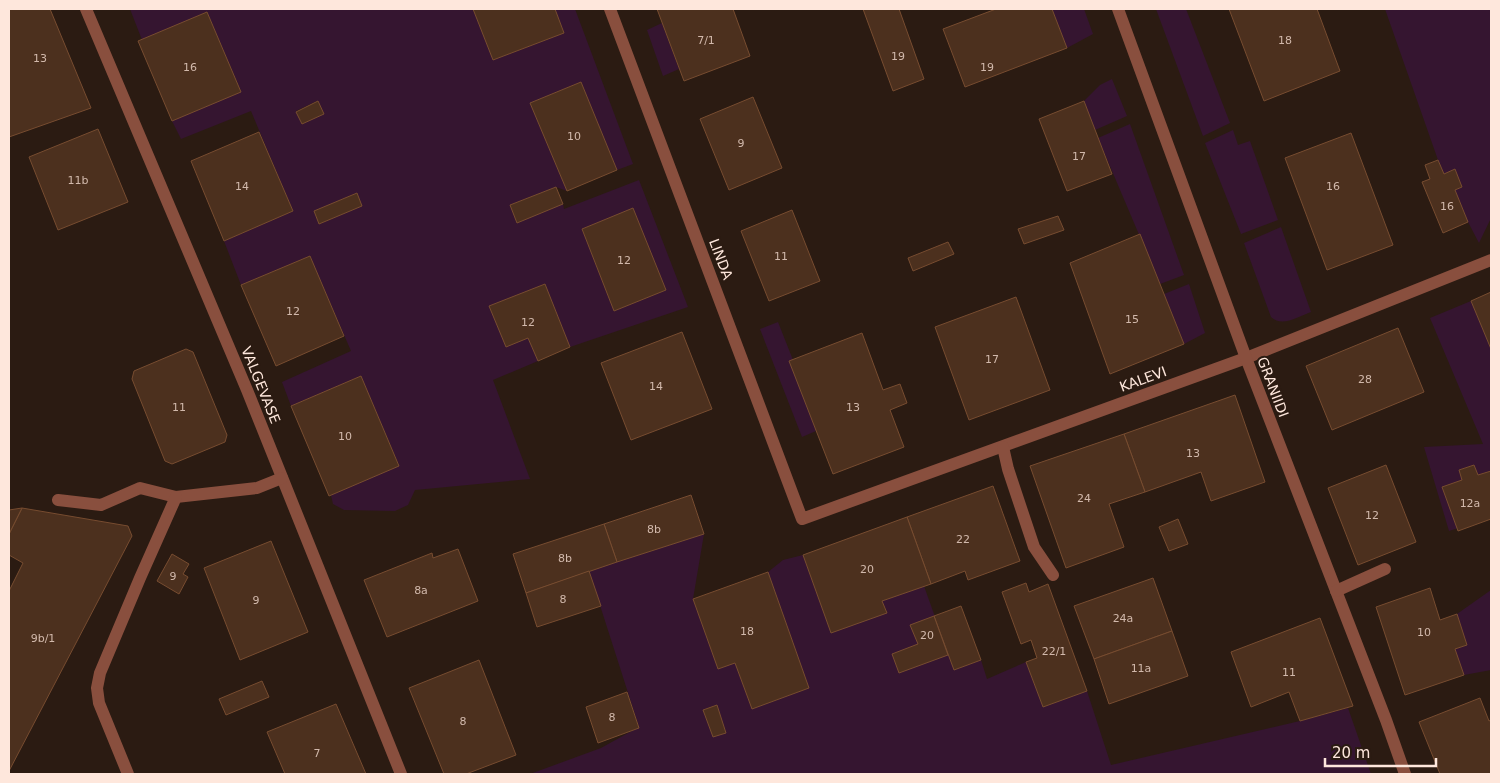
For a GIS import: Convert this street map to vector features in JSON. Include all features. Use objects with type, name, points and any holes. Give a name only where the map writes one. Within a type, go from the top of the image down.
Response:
[{"type":"street","name":"VALGEVASE","points":[[86,9],[282,478],[401,774]]},
{"type":"street","name":"LINDA","points":[[610,9],[802,520]]},
{"type":"street","name":"GRANIIDI","points":[[1118,9],[1246,358],[1405,774]]},
{"type":"street","name":"KALEVI","points":[[802,520],[1246,358],[1491,260]]},
{"type":"street","points":[[1003,447],[1008,469],[1034,547],[1053,574]]},
{"type":"street","points":[[58,500],[101,504],[140,488],[176,497],[257,488],[282,478]]},
{"type":"street","points":[[128,774],[99,703],[100,672],[176,497]]},
{"type":"street","points":[[1336,591],[1385,569]]},
{"type":"shaded area","points":[[130,9],[473,9],[493,60],[564,33],[555,9],[575,9],[633,164],[617,170],[581,82],[530,103],[567,191],[556,187],[510,205],[517,222],[563,204],[564,209],[639,180],[688,307],[570,347],[545,284],[490,307],[506,346],[528,338],[538,361],[493,380],[530,479],[415,490],[408,505],[395,511],[344,510],[333,504],[331,495],[399,465],[361,376],[291,406],[282,382],[351,351],[310,256],[241,285],[224,241],[293,211],[251,111],[181,139],[172,121],[241,91],[207,12],[142,40]],"holes":[[[317,101],[323,113],[302,124],[296,111]],[[357,193],[362,206],[319,224],[314,211]],[[633,209],[666,290],[614,311],[582,229]]]},
{"type":"shaded area","points":[[1052,9],[1084,9],[1093,34],[1067,48]]},
{"type":"shaded area","points":[[1156,9],[1186,9],[1230,123],[1203,136]]},
{"type":"shaded area","points":[[1385,9],[1491,9],[1491,218],[1479,243],[1455,190],[1462,187],[1455,170],[1444,174],[1438,160]]},
{"type":"shaded area","points":[[662,23],[679,69],[663,76],[647,30]]},
{"type":"shaded area","points":[[1112,79],[1127,116],[1095,130],[1084,101],[1100,85]]},
{"type":"shaded area","points":[[1130,124],[1184,275],[1160,284],[1098,138]]},
{"type":"shaded area","points":[[1233,130],[1238,145],[1250,141],[1278,220],[1241,234],[1205,143]]},
{"type":"shaded area","points":[[1281,227],[1311,312],[1285,321],[1275,320],[1271,317],[1244,243]]},
{"type":"shaded area","points":[[1189,284],[1205,333],[1184,344],[1164,294]]},
{"type":"shaded area","points":[[1471,301],[1491,349],[1491,471],[1478,475],[1474,465],[1459,470],[1462,480],[1442,487],[1458,528],[1449,531],[1424,447],[1483,444],[1430,318]]},
{"type":"shaded area","points":[[778,322],[793,360],[816,431],[802,437],[760,329]]},
{"type":"shaded area","points":[[704,534],[693,599],[718,669],[735,663],[752,709],[809,688],[768,572],[783,560],[803,555],[831,633],[887,612],[882,601],[924,586],[954,670],[981,660],[987,679],[1026,662],[1043,707],[1087,691],[1111,765],[1348,708],[1371,774],[530,774],[601,748],[639,727],[589,571]],"holes":[[[716,705],[726,732],[713,737],[703,710]]]},
{"type":"shaded area","points":[[1491,590],[1491,670],[1464,675],[1455,649],[1467,645],[1457,614]]},
{"type":"building","points":[[9,9],[50,9],[91,108],[9,137]]},
{"type":"building","points":[[473,9],[555,9],[564,33],[493,60]]},
{"type":"building","points":[[657,9],[733,9],[750,56],[684,81]]},
{"type":"building","points":[[863,9],[899,9],[924,79],[893,91]]},
{"type":"building","points":[[996,9],[1052,9],[1067,48],[965,87],[943,29]]},
{"type":"building","points":[[1229,9],[1317,9],[1340,71],[1264,101]]},
{"type":"building","points":[[207,12],[241,92],[172,121],[138,41]]},
{"type":"building","points":[[581,82],[617,170],[567,191],[530,103]]},
{"type":"building","points":[[753,97],[782,168],[729,190],[700,119]]},
{"type":"building","points":[[318,101],[324,114],[302,124],[296,112]]},
{"type":"building","points":[[1084,101],[1112,174],[1067,191],[1039,119]]},
{"type":"building","points":[[98,129],[128,202],[58,230],[29,157]]},
{"type":"building","points":[[259,132],[293,211],[224,241],[191,161]]},
{"type":"building","points":[[1351,133],[1393,245],[1327,270],[1285,158]]},
{"type":"building","points":[[1438,160],[1444,174],[1455,169],[1462,187],[1455,190],[1468,222],[1443,233],[1422,182],[1430,179],[1425,165]]},
{"type":"building","points":[[556,187],[563,204],[517,223],[510,205]]},
{"type":"building","points":[[357,193],[362,206],[319,224],[314,211]]},
{"type":"building","points":[[633,208],[666,290],[614,311],[582,229]]},
{"type":"building","points":[[792,210],[820,281],[769,301],[741,231]]},
{"type":"building","points":[[1058,216],[1064,230],[1024,244],[1018,229]]},
{"type":"building","points":[[1140,234],[1184,344],[1110,374],[1070,263]]},
{"type":"building","points":[[948,242],[954,254],[913,271],[908,258]]},
{"type":"building","points":[[310,256],[344,336],[276,366],[241,285]]},
{"type":"building","points":[[545,284],[570,347],[538,361],[528,338],[506,347],[489,306]]},
{"type":"building","points":[[1491,292],[1491,349],[1471,301]]},
{"type":"building","points":[[1016,297],[1050,390],[969,420],[935,327]]},
{"type":"building","points":[[1398,328],[1424,392],[1332,430],[1306,366]]},
{"type":"building","points":[[682,332],[712,409],[631,440],[601,363]]},
{"type":"building","points":[[862,333],[883,390],[900,384],[907,403],[890,410],[904,447],[833,474],[789,361]]},
{"type":"building","points":[[186,349],[193,352],[227,435],[225,442],[172,464],[165,461],[132,379],[134,371]]},
{"type":"building","points":[[361,376],[399,466],[329,496],[291,406]]},
{"type":"building","points":[[1235,395],[1265,482],[1211,501],[1201,472],[1145,492],[1124,434]]},
{"type":"building","points":[[1124,434],[1145,492],[1109,504],[1124,547],[1066,568],[1030,466]]},
{"type":"building","points":[[1386,465],[1416,542],[1358,565],[1328,488]]},
{"type":"building","points":[[1474,465],[1478,475],[1491,471],[1491,519],[1458,531],[1442,487],[1462,480],[1459,470]]},
{"type":"building","points":[[993,486],[1020,561],[968,580],[965,571],[931,584],[907,517]]},
{"type":"building","points":[[691,495],[704,534],[617,562],[604,524]]},
{"type":"building","points":[[22,508],[128,526],[132,536],[9,771],[9,591],[23,563],[9,555],[9,534]]},
{"type":"building","points":[[22,508],[9,534],[9,510]]},
{"type":"building","points":[[907,517],[931,584],[882,601],[887,613],[831,633],[803,555]]},
{"type":"building","points":[[1178,519],[1188,544],[1169,551],[1159,527]]},
{"type":"building","points":[[604,524],[617,562],[526,593],[513,554]]},
{"type":"building","points":[[271,541],[308,632],[240,660],[204,568]]},
{"type":"building","points":[[458,549],[478,601],[387,637],[364,580],[432,553],[433,558]]},
{"type":"building","points":[[172,554],[189,564],[183,574],[188,577],[179,594],[157,581]]},
{"type":"building","points":[[589,571],[601,606],[537,627],[526,593]]},
{"type":"building","points":[[768,572],[809,688],[752,709],[735,663],[718,669],[693,599]]},
{"type":"building","points":[[1153,578],[1172,631],[1094,659],[1074,606]]},
{"type":"building","points":[[1026,583],[1029,592],[1048,584],[1087,691],[1043,707],[1026,662],[1037,658],[1031,640],[1021,644],[1002,592]]},
{"type":"building","points":[[1430,588],[1440,620],[1457,614],[1467,645],[1455,649],[1464,675],[1405,695],[1376,607]]},
{"type":"building","points":[[961,606],[981,660],[954,670],[934,616]]},
{"type":"building","points":[[934,616],[948,655],[899,673],[892,654],[918,644],[910,625]]},
{"type":"building","points":[[1320,618],[1353,706],[1300,721],[1289,692],[1251,707],[1231,652]]},
{"type":"building","points":[[1172,631],[1188,676],[1109,704],[1094,659]]},
{"type":"building","points":[[479,660],[516,755],[466,774],[444,774],[409,688]]},
{"type":"building","points":[[262,681],[269,697],[226,715],[219,699]]},
{"type":"building","points":[[627,692],[639,728],[598,743],[586,707]]},
{"type":"building","points":[[1480,698],[1489,721],[1491,720],[1491,774],[1440,774],[1419,722]]},
{"type":"building","points":[[336,704],[366,774],[285,774],[267,732]]},
{"type":"building","points":[[717,705],[726,733],[713,737],[703,710]]}]
